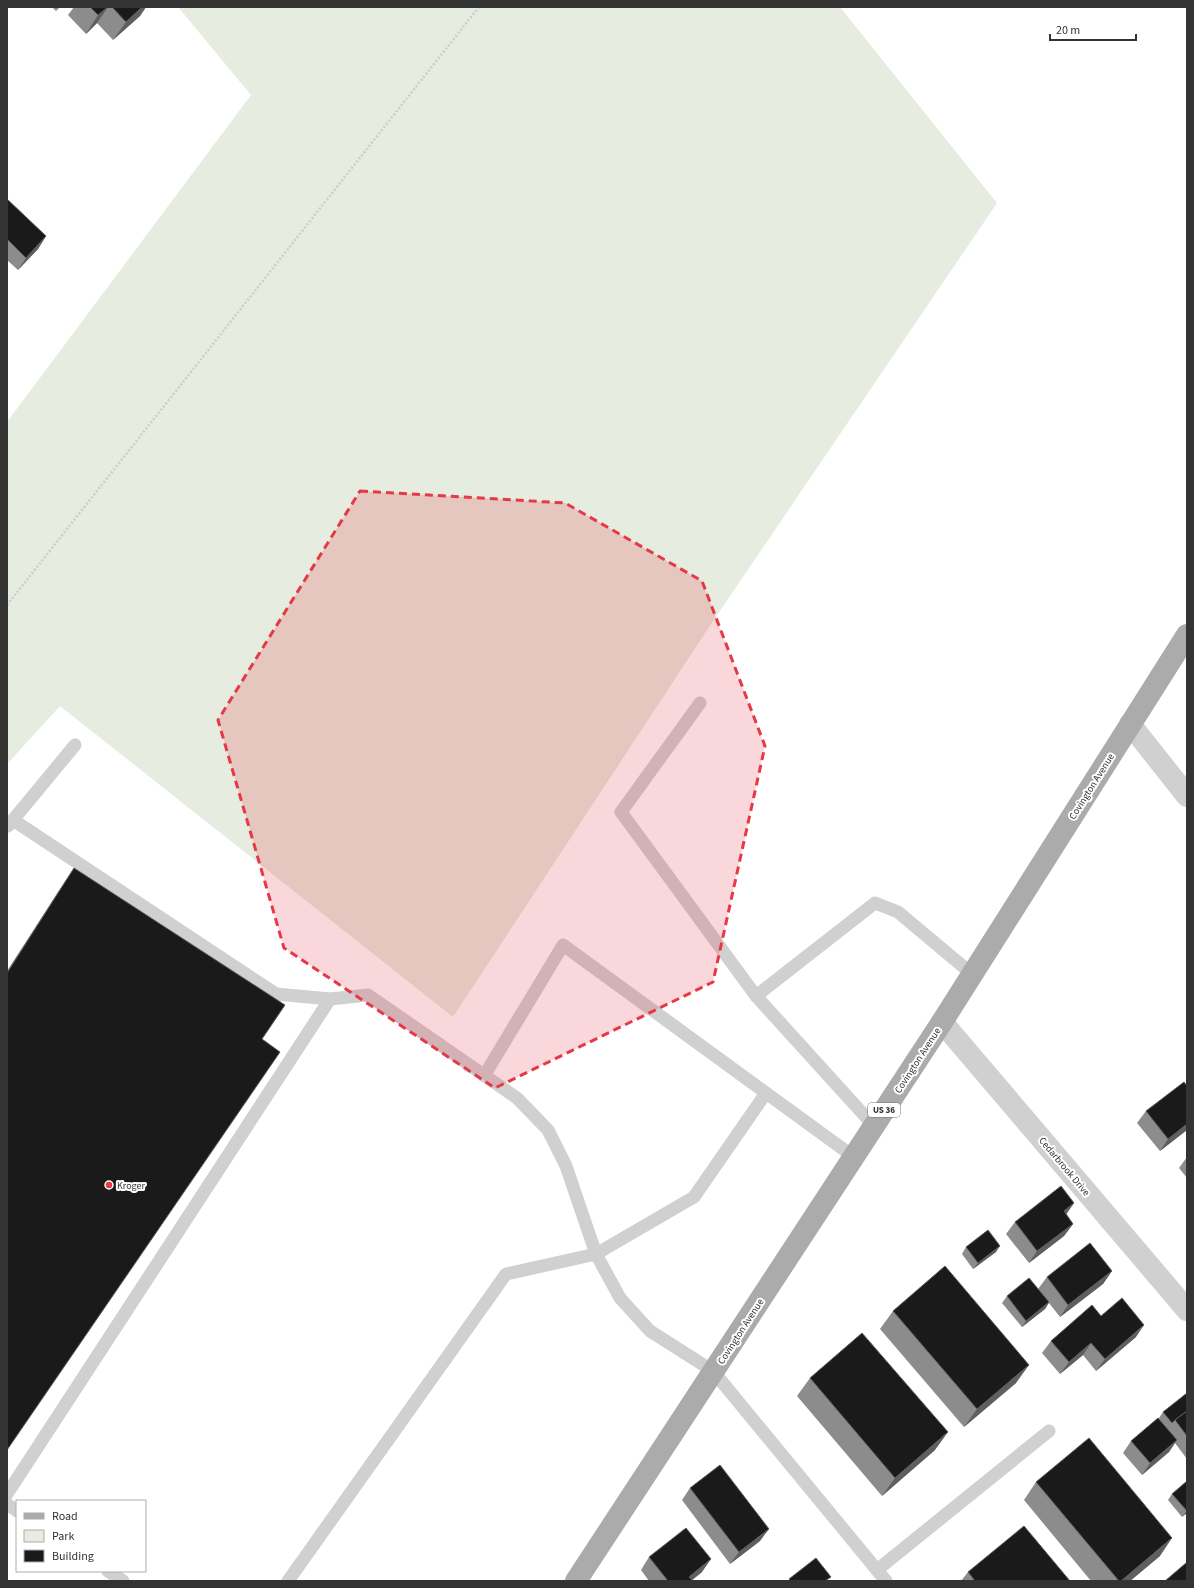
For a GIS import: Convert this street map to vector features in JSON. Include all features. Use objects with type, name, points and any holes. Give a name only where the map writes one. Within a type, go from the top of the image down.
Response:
[{"type":"main road","name":"Covington Avenue","points":[[576,1581],[942,1022],[1187,635]]},
{"type":"street","points":[[1130,724],[1187,796]]},
{"type":"street","name":"Cedarbrook Drive","points":[[942,1022],[1187,1310]]},
{"type":"lane","points":[[700,703],[621,812],[756,996],[874,1126]]},
{"type":"lane","points":[[75,745],[10,824],[276,994],[330,998],[368,995],[517,1098],[548,1130],[566,1166],[596,1254],[620,1298],[650,1331],[713,1371],[886,1581]]},
{"type":"lane","points":[[756,996],[875,903],[898,912],[972,974]]},
{"type":"lane","points":[[484,1076],[564,945],[854,1157]]},
{"type":"lane","points":[[7,1494],[330,998]]},
{"type":"lane","points":[[288,1581],[506,1274],[596,1254],[694,1197],[766,1093]]},
{"type":"lane","points":[[878,1570],[1049,1431]]},
{"type":"lane","points":[[7,1504],[16,1509]]},
{"type":"lane","points":[[110,1572],[123,1581]]},
{"type":"path","points":[[7,605],[478,7]]},
{"type":"highlighted area","points":[[360,491],[565,503],[702,581],[765,746],[713,982],[495,1088],[284,948],[218,720]]},
{"type":"green space","points":[[178,7],[840,7],[997,203],[713,621],[453,1017],[60,706],[7,764],[7,422],[251,95]]},
{"type":"building","points":[[90,7],[108,7],[98,15]]},
{"type":"building","points":[[112,7],[142,7],[126,22]]},
{"type":"building","points":[[7,199],[46,236],[26,258],[7,239]]},
{"type":"building","points":[[74,868],[285,1005],[262,1039],[280,1052],[7,1450],[7,973]]},
{"type":"building","points":[[1184,1082],[1187,1086],[1187,1124],[1168,1139],[1146,1111]]},
{"type":"building","points":[[1061,1186],[1074,1203],[1064,1211],[1073,1224],[1037,1251],[1015,1222]]},
{"type":"building","points":[[988,1230],[1000,1246],[978,1263],[966,1247]]},
{"type":"building","points":[[1090,1243],[1112,1271],[1068,1305],[1047,1277]]},
{"type":"building","points":[[945,1266],[1029,1365],[977,1409],[893,1311]]},
{"type":"building","points":[[1029,1278],[1049,1302],[1026,1321],[1007,1296]]},
{"type":"building","points":[[1122,1298],[1144,1325],[1105,1359],[1091,1343],[1069,1362],[1051,1341],[1092,1305],[1101,1316]]},
{"type":"building","points":[[862,1333],[948,1432],[895,1478],[810,1378]]},
{"type":"building","points":[[1187,1393],[1187,1411],[1172,1423],[1163,1412]]},
{"type":"building","points":[[1187,1411],[1187,1436],[1175,1420]]},
{"type":"building","points":[[1158,1418],[1177,1440],[1150,1463],[1131,1441]]},
{"type":"building","points":[[1089,1438],[1172,1538],[1121,1581],[1119,1581],[1036,1482]]},
{"type":"building","points":[[720,1465],[769,1529],[739,1552],[690,1488]]},
{"type":"building","points":[[1187,1481],[1187,1511],[1172,1494]]},
{"type":"building","points":[[1024,1526],[1070,1581],[975,1581],[968,1572]]},
{"type":"building","points":[[686,1528],[711,1559],[689,1577],[693,1581],[668,1581],[649,1557]]},
{"type":"building","points":[[816,1558],[831,1577],[825,1581],[791,1581],[789,1579]]},
{"type":"building","points":[[1186,1563],[1187,1581],[1165,1581]]},
{"type":"place","name":"Kroger","points":[[109,1185]]}]
